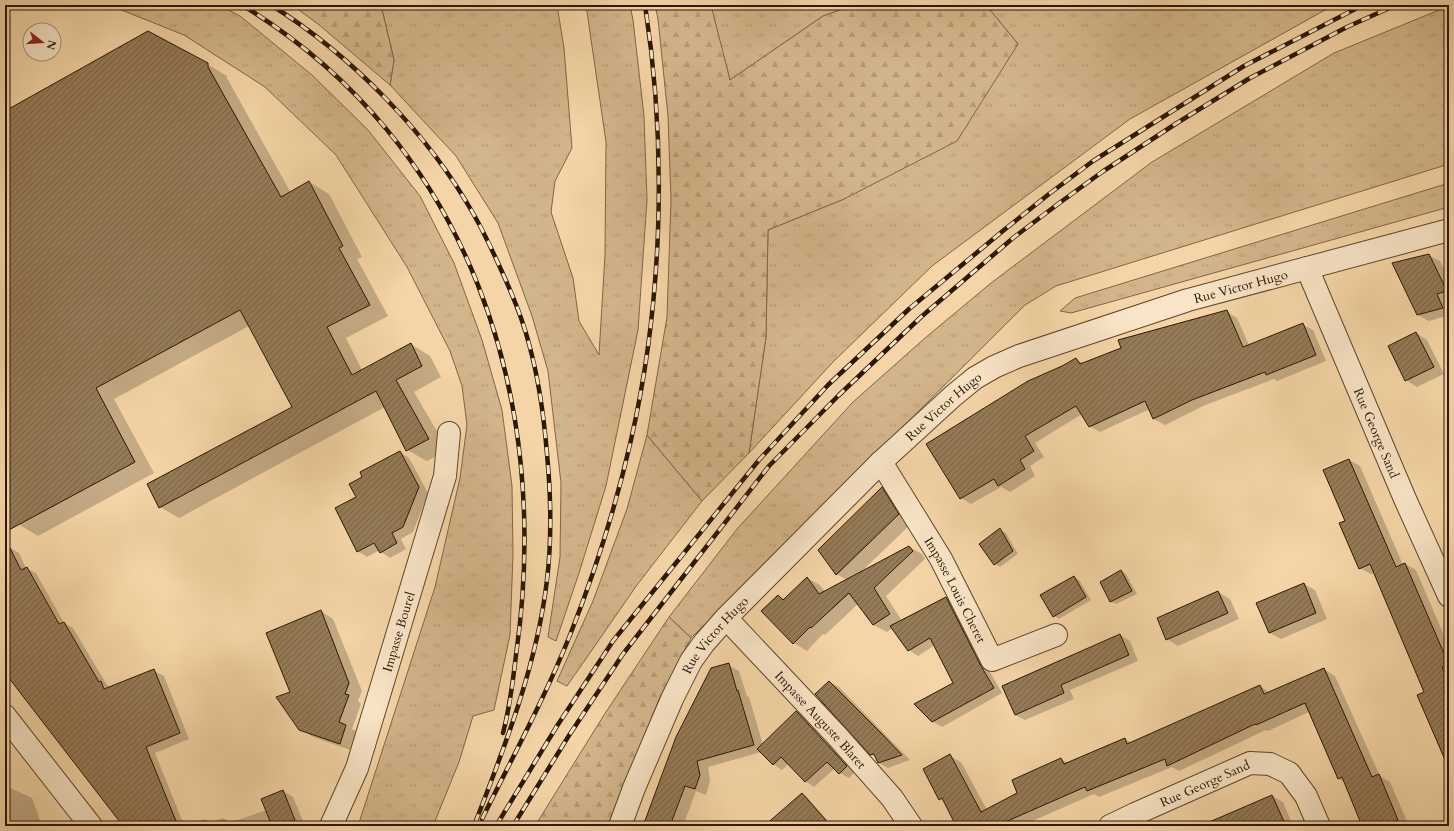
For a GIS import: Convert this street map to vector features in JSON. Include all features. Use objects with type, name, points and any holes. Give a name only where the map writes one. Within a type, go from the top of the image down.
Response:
[{"type":"street","name":"Rue Victor Hugo","points":[[620,826],[634,788],[669,706],[692,661],[704,643],[726,618],[882,462],[974,378],[994,367],[1046,346],[1188,300],[1449,230]]},
{"type":"street","name":"Rue George Sand","points":[[1307,268],[1405,499],[1449,596]]},
{"type":"street","name":"Impasse Bourel","points":[[331,826],[357,768],[445,476],[449,433]]},
{"type":"street","name":"Impasse Louis Cheret","points":[[882,462],[941,559],[992,660],[1056,635]]},
{"type":"street","name":"Impasse Auguste Blaret","points":[[726,618],[837,736],[887,792],[911,826]]},
{"type":"street","points":[[5,716],[91,826]]},
{"type":"street","name":"Rue George Sand","points":[[1110,826],[1250,764],[1270,764],[1289,773],[1306,796],[1319,826]]},
{"type":"green space","points":[[109,5],[219,5],[240,16],[312,75],[368,130],[420,196],[454,263],[482,340],[502,410],[512,486],[513,554],[510,635],[494,710],[473,716],[459,762],[433,826],[358,826],[435,587],[460,478],[467,425],[462,386],[450,351],[407,267],[336,155],[265,87],[184,35]]},
{"type":"green space","points":[[292,5],[381,5],[394,60],[390,85],[318,24]]},
{"type":"green space","points":[[381,5],[557,5],[564,48],[572,148],[555,181],[551,212],[573,278],[579,321],[599,355],[605,255],[606,142],[586,5],[630,5],[644,116],[647,200],[638,330],[606,486],[556,641],[548,637],[560,557],[561,483],[548,371],[532,316],[498,223],[456,156],[390,85],[394,60]]},
{"type":"green space","points":[[655,5],[711,5],[730,80],[823,16],[854,5],[986,5],[1018,44],[957,141],[844,199],[768,230],[766,337],[749,453],[702,501],[647,435],[667,317],[671,200],[668,116],[658,19]]},
{"type":"green space","points":[[710,5],[854,5],[823,16],[730,80]]},
{"type":"green space","points":[[986,5],[1334,5],[1130,119],[932,266],[833,362],[749,453],[766,337],[768,230],[844,199],[1018,44]]},
{"type":"green space","points":[[1449,6],[1449,164],[1056,286],[1025,305],[691,638],[669,617],[737,529],[853,402],[925,338],[991,283],[1152,162],[1334,53]]},
{"type":"green space","points":[[1449,183],[1449,207],[1071,313],[1060,311],[1075,298]]},
{"type":"green space","points":[[647,435],[702,501],[637,585],[567,686],[557,681],[593,601],[627,509]]},
{"type":"green space","points":[[669,617],[691,638],[660,697],[609,826],[535,826],[604,715]]},
{"type":"building","points":[[148,31],[208,63],[208,67],[281,197],[309,181],[343,246],[339,248],[370,305],[327,327],[352,375],[411,343],[422,366],[396,380],[429,439],[406,451],[376,391],[159,508],[147,484],[292,407],[240,310],[96,388],[135,462],[5,532],[5,111]]},
{"type":"building","points":[[1429,254],[1447,291],[1437,294],[1443,308],[1417,315],[1392,263]]},
{"type":"building","points":[[1227,310],[1243,347],[1303,323],[1316,355],[1266,375],[1265,372],[1192,400],[1153,419],[1145,401],[1089,427],[1076,406],[1025,436],[1034,451],[1020,460],[1025,469],[998,486],[994,479],[960,499],[926,444],[1028,381],[1076,358],[1080,364],[1121,348],[1118,340]]},
{"type":"building","points":[[1416,332],[1434,367],[1405,381],[1388,346]]},
{"type":"building","points":[[400,451],[419,487],[403,527],[392,533],[397,543],[380,553],[374,543],[357,552],[335,508],[356,497],[349,484],[362,477],[360,472]]},
{"type":"building","points":[[1349,459],[1396,567],[1405,563],[1449,665],[1442,667],[1449,682],[1449,769],[1417,695],[1424,692],[1370,564],[1359,569],[1339,523],[1345,521],[1323,470]]},
{"type":"building","points":[[882,487],[899,514],[836,575],[818,550]]},
{"type":"building","points":[[1000,528],[1013,551],[994,565],[979,544]]},
{"type":"building","points":[[5,538],[21,570],[27,567],[59,624],[64,622],[99,682],[101,681],[104,689],[154,669],[180,733],[146,747],[178,826],[123,826],[5,673]]},
{"type":"building","points":[[909,546],[913,551],[874,588],[890,614],[873,625],[849,593],[793,644],[761,611],[778,595],[783,600],[807,577],[819,594]]},
{"type":"building","points":[[1121,570],[1132,591],[1110,602],[1100,582]]},
{"type":"building","points":[[1074,576],[1086,597],[1053,617],[1040,595]]},
{"type":"building","points":[[1304,583],[1316,613],[1269,633],[1256,603]]},
{"type":"building","points":[[1218,591],[1228,613],[1166,640],[1157,618]]},
{"type":"building","points":[[946,597],[981,666],[994,688],[932,722],[914,704],[953,683],[930,638],[908,651],[890,626]]},
{"type":"building","points":[[321,610],[349,683],[345,694],[349,695],[339,722],[346,725],[340,744],[299,730],[276,697],[290,692],[266,633]]},
{"type":"building","points":[[1120,634],[1129,655],[1061,685],[1064,693],[1015,715],[1002,686]]},
{"type":"building","points":[[729,663],[754,745],[697,761],[700,775],[695,789],[685,786],[670,826],[643,826],[676,737],[711,668]]},
{"type":"building","points":[[1324,668],[1372,777],[1379,774],[1398,820],[1385,826],[1362,826],[1342,777],[1338,779],[1305,703],[1256,725],[1255,724],[1167,766],[1165,759],[1087,791],[1085,787],[996,826],[952,826],[955,824],[942,798],[939,800],[923,769],[950,754],[981,812],[1017,793],[1012,780],[1061,758],[1064,764],[1125,738],[1127,744],[1260,685],[1264,694]]},
{"type":"building","points":[[829,681],[902,755],[878,763],[874,754],[870,755],[815,694]]},
{"type":"building","points":[[796,711],[847,766],[839,774],[827,762],[805,782],[781,757],[773,765],[757,749]]},
{"type":"building","points":[[283,790],[295,820],[281,826],[272,826],[261,799]]},
{"type":"building","points":[[802,793],[831,826],[797,826],[794,822],[782,826],[764,826]]},
{"type":"building","points":[[1272,795],[1286,826],[1200,826]]},
{"type":"railway","points":[[242,5],[321,62],[386,129],[439,204],[478,286],[506,374],[521,465],[524,560],[514,674],[503,733]]},
{"type":"railway","points":[[271,5],[330,47],[358,72],[411,126],[434,155],[455,184],[482,229],[518,308],[533,358],[543,412],[549,486],[550,533],[547,580],[536,643],[528,674],[497,766],[474,826]]},
{"type":"railway","points":[[482,819],[550,682],[579,611],[604,539],[619,489],[642,387],[650,333],[655,278],[659,168],[657,113],[645,5]]},
{"type":"railway","points":[[496,826],[557,726],[613,641],[759,460],[828,385],[909,309],[1004,230],[1093,161],[1244,66],[1363,5]]},
{"type":"railway","points":[[513,826],[568,737],[623,654],[769,466],[838,396],[921,317],[1013,238],[1102,172],[1250,78],[1347,27],[1396,5]]}]
